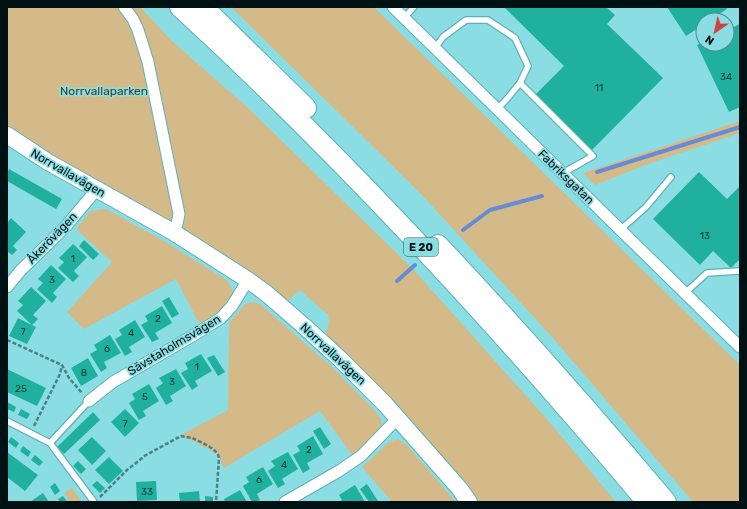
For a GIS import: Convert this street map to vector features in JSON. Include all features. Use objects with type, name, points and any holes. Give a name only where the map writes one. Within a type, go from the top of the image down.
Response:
[{"type":"highway","name":"E 20","points":[[180,7],[294,116],[374,196],[565,406],[647,502]]},
{"type":"highway","name":"E 20","points":[[203,7],[352,155],[464,273],[563,382],[666,502]]},
{"type":"street","points":[[124,7],[133,19],[138,30],[148,62],[179,214],[177,224],[173,232]]},
{"type":"street","name":"Fabriksgatan","points":[[393,7],[740,347]]},
{"type":"street","name":"Norrvallavägen","points":[[7,135],[85,184],[97,189],[173,232],[248,280],[267,294],[315,336],[385,404],[459,488],[469,502]]},
{"type":"street","name":"Åkerövägen","points":[[7,287],[21,270],[80,210],[97,189]]},
{"type":"street","name":"Sävstaholmsvägen","points":[[89,401],[113,382],[221,318],[232,306],[248,280]]},
{"type":"street","points":[[285,502],[339,471],[360,456],[398,418]]},
{"type":"lane","points":[[404,18],[414,7]]},
{"type":"lane","points":[[435,48],[443,37],[466,20],[488,20],[515,38],[528,66],[520,84],[497,109]]},
{"type":"lane","points":[[520,84],[592,156],[563,173]]},
{"type":"lane","points":[[620,230],[646,207],[671,177]]},
{"type":"lane","points":[[685,293],[707,272],[740,270]]},
{"type":"lane","points":[[50,443],[89,401]]},
{"type":"lane","points":[[7,421],[50,443],[94,502]]},
{"type":"path","points":[[7,340],[62,365],[69,378],[89,401]]},
{"type":"path","points":[[31,433],[60,374],[62,365]]},
{"type":"path","points":[[94,502],[127,470],[146,455],[181,436],[192,438],[219,454],[220,458],[216,502]]},
{"type":"green space","name":"Norrvallaparken","points":[[7,7],[140,7],[172,41],[248,108],[413,269],[546,418],[616,502],[479,502],[435,448],[374,381],[326,337],[328,314],[300,290],[289,300],[284,301],[26,140],[7,126]]},
{"type":"green space","points":[[231,7],[374,7],[740,365],[740,502],[693,502],[553,338],[421,194]]},
{"type":"green space","points":[[740,121],[740,133],[648,164],[595,185],[583,173]]},
{"type":"green space","points":[[102,209],[108,210],[164,241],[228,281],[233,293],[217,317],[201,327],[176,279],[84,329],[67,312],[112,262],[76,229],[91,211]]},
{"type":"green space","points":[[253,302],[259,303],[332,367],[379,416],[381,420],[380,431],[353,456],[320,411],[224,468],[219,456],[214,452],[181,435],[228,410],[229,323],[245,304]]},
{"type":"green space","points":[[398,439],[407,445],[456,502],[392,502],[362,467],[389,442]]},
{"type":"green space","points":[[72,488],[82,502],[70,502],[64,493]]},
{"type":"building","points":[[504,7],[606,7],[615,15],[607,24],[663,78],[592,150],[535,95],[564,66]]},
{"type":"building","points":[[667,7],[726,7],[727,9],[722,12],[695,12],[695,30],[686,36]]},
{"type":"building","points":[[740,24],[740,107],[729,112],[700,52],[735,52],[735,26]]},
{"type":"building","points":[[9,169],[62,199],[56,209],[7,181]]},
{"type":"building","points":[[699,172],[727,199],[740,186],[740,259],[731,268],[713,251],[700,265],[653,219]]},
{"type":"building","points":[[11,218],[26,232],[13,246],[17,250],[12,255],[7,251],[7,223]]},
{"type":"building","points":[[84,240],[99,254],[93,260],[79,246]]},
{"type":"building","points":[[73,244],[87,257],[74,271],[79,276],[73,282],[58,268],[64,262],[59,258]]},
{"type":"building","points":[[51,265],[66,279],[53,293],[57,297],[52,303],[37,289],[43,283],[38,279]]},
{"type":"building","points":[[31,287],[46,301],[33,315],[38,319],[32,325],[17,311],[23,305],[18,301]]},
{"type":"building","points":[[169,297],[179,314],[172,318],[162,301]]},
{"type":"building","points":[[162,306],[172,323],[155,333],[159,339],[152,342],[141,325],[148,321],[145,316]]},
{"type":"building","points":[[18,318],[36,327],[27,344],[9,336]]},
{"type":"building","points":[[135,320],[145,337],[129,347],[132,352],[125,356],[115,339],[122,335],[119,330]]},
{"type":"building","points":[[110,335],[121,353],[104,362],[107,368],[101,372],[90,354],[97,350],[94,345]]},
{"type":"building","points":[[201,354],[212,371],[195,381],[198,386],[192,390],[181,373],[188,369],[185,363]]},
{"type":"building","points":[[214,355],[225,372],[218,376],[207,358]]},
{"type":"building","points":[[88,358],[98,376],[81,386],[71,368]]},
{"type":"building","points":[[7,369],[46,388],[37,406],[7,392]]},
{"type":"building","points":[[176,369],[186,386],[170,396],[173,401],[166,405],[156,388],[163,383],[159,378]]},
{"type":"building","points":[[149,384],[159,401],[143,411],[146,416],[139,420],[129,403],[135,399],[132,394]]},
{"type":"building","points":[[7,402],[16,407],[14,412],[7,409]]},
{"type":"building","points":[[21,409],[30,414],[27,419],[18,415]]},
{"type":"building","points":[[125,409],[139,423],[125,437],[111,422]]},
{"type":"building","points":[[93,412],[100,420],[64,454],[57,447]]},
{"type":"building","points":[[320,427],[331,444],[324,449],[313,431]]},
{"type":"building","points":[[313,436],[323,454],[307,463],[310,469],[303,473],[293,455],[300,451],[297,446]]},
{"type":"building","points":[[11,437],[19,443],[16,448],[8,442]]},
{"type":"building","points":[[92,437],[106,451],[92,465],[78,450]]},
{"type":"building","points":[[23,446],[31,452],[28,457],[20,451]]},
{"type":"building","points":[[7,452],[38,475],[25,491],[7,477]]},
{"type":"building","points":[[288,452],[298,469],[282,479],[285,484],[278,488],[268,471],[275,466],[271,461]]},
{"type":"building","points":[[35,455],[43,462],[39,466],[31,460]]},
{"type":"building","points":[[109,457],[123,471],[109,484],[95,470]]},
{"type":"building","points":[[78,461],[86,469],[81,474],[73,466]]},
{"type":"building","points":[[263,467],[273,484],[257,494],[260,500],[252,502],[243,486],[249,482],[246,477]]},
{"type":"building","points":[[97,481],[105,488],[100,493],[92,485]]},
{"type":"building","points":[[156,481],[157,500],[137,501],[136,482]]},
{"type":"building","points":[[55,483],[60,491],[55,495],[50,487]]},
{"type":"building","points":[[367,484],[378,501],[377,502],[369,502],[360,489]]},
{"type":"building","points":[[355,485],[365,502],[339,502],[342,500],[339,495]]},
{"type":"building","points":[[240,490],[247,502],[225,502],[224,499]]},
{"type":"building","points":[[199,491],[200,502],[180,502],[179,493]]},
{"type":"building","points":[[43,493],[49,502],[30,502]]},
{"type":"building","points":[[63,496],[67,502],[60,502],[58,499]]},
{"type":"building","points":[[205,496],[213,497],[213,502],[205,502]]},
{"type":"waterway","points":[[597,172],[740,127]]},
{"type":"waterway","points":[[463,230],[490,210],[542,196]]},
{"type":"waterway","points":[[397,281],[415,265]]}]
